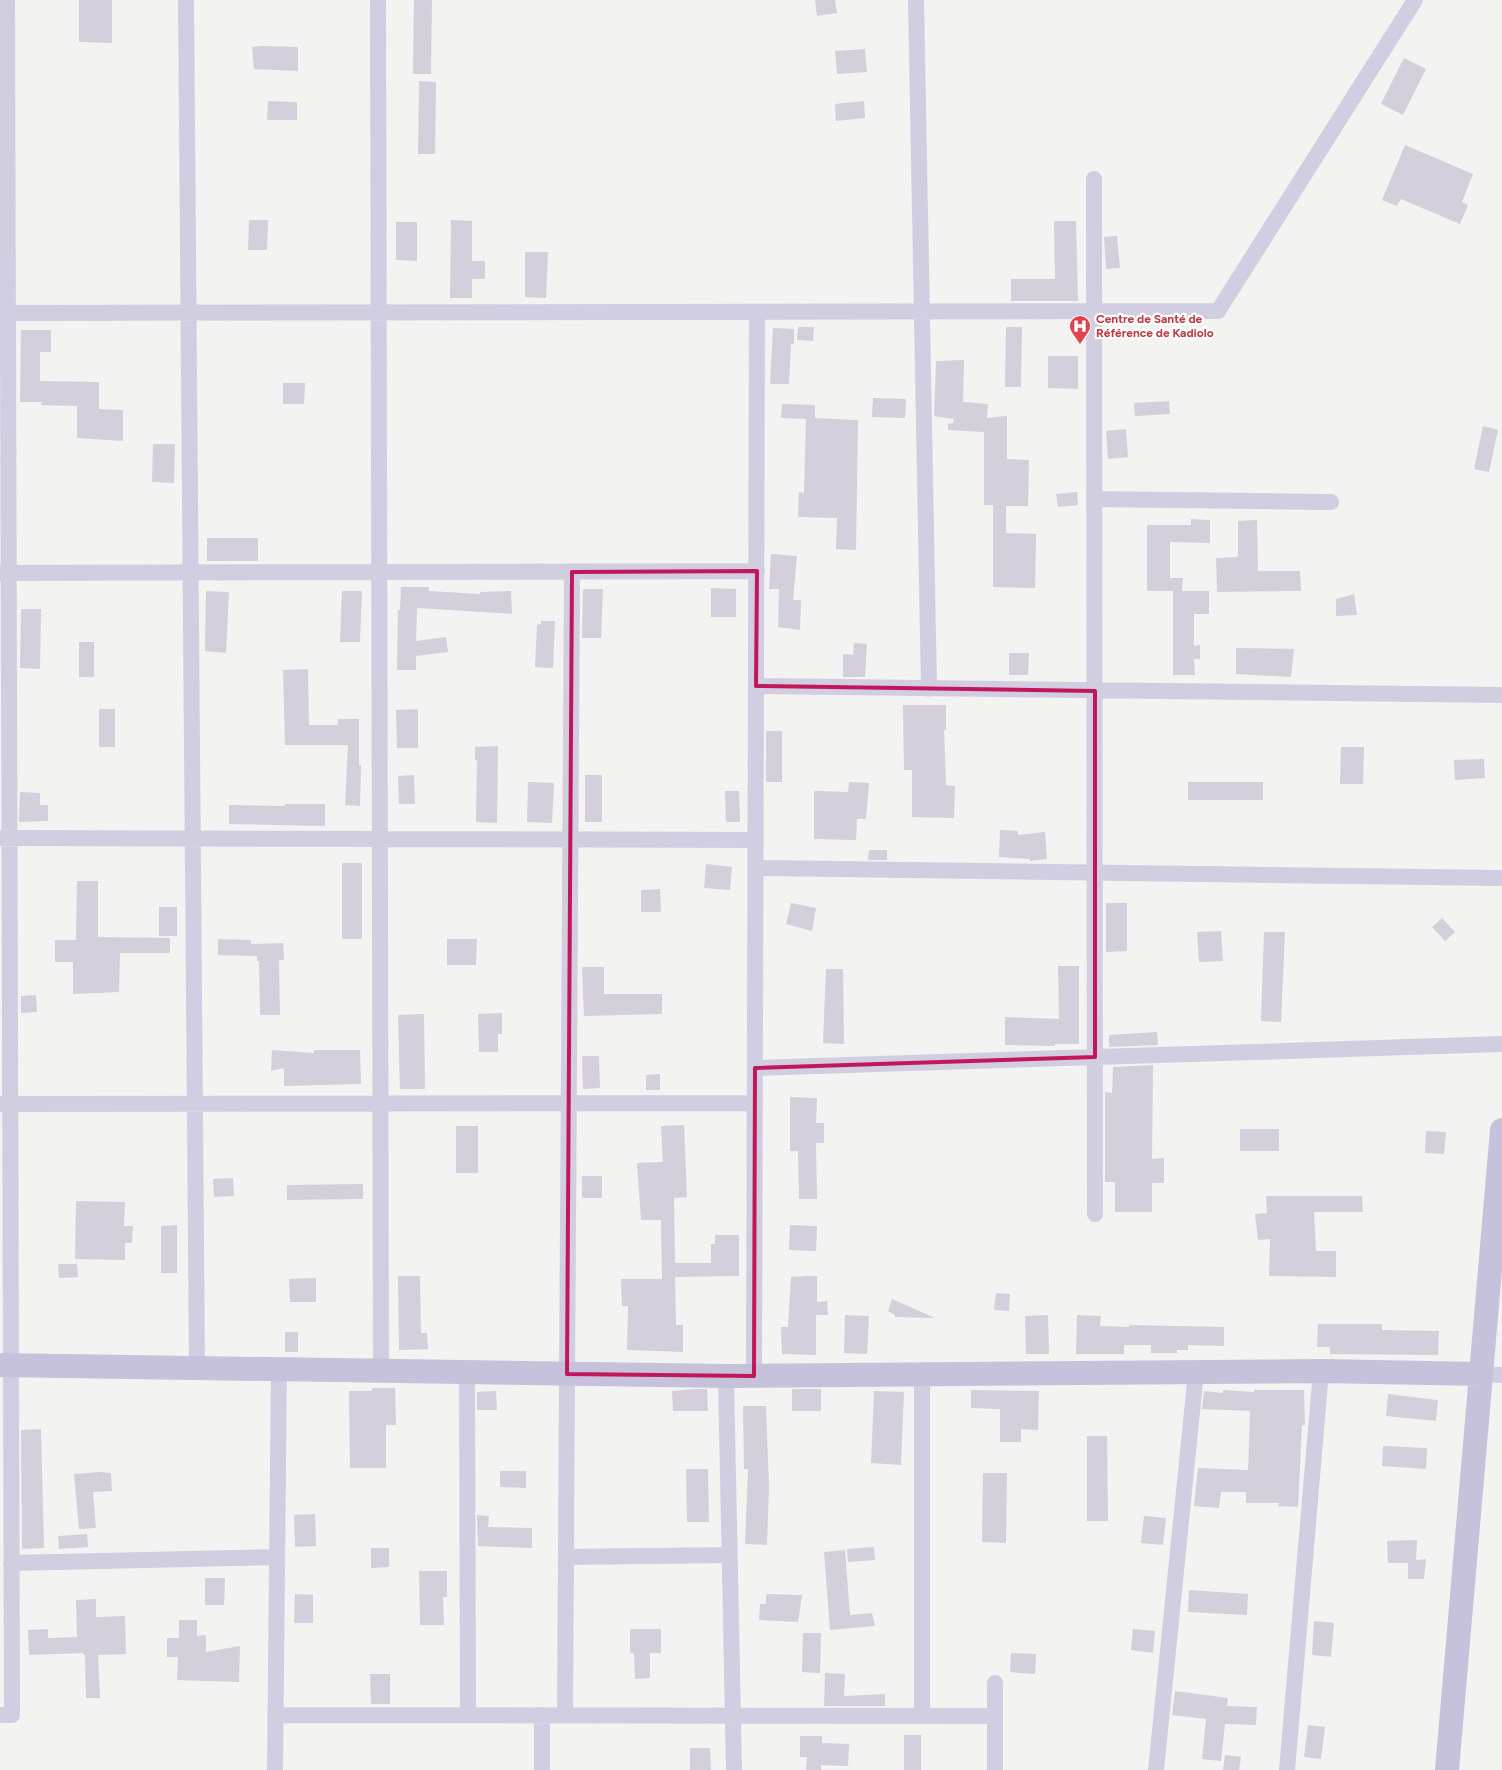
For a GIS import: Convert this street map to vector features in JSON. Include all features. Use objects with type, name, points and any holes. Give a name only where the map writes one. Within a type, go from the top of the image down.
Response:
[{"type":"street","points":[[0,1716],[12,1715],[11,1562],[5,1365],[4,313],[7,0]]},
{"type":"street","points":[[186,0],[197,1368]]},
{"type":"street","points":[[378,0],[381,1371]]},
{"type":"street","points":[[916,0],[929,688]]},
{"type":"street","points":[[4,313],[1218,311],[1414,0]]},
{"type":"street","points":[[1094,179],[1095,1214]]},
{"type":"street","points":[[754,1376],[757,312]]},
{"type":"street","points":[[1094,499],[1331,502]]},
{"type":"street","points":[[4,574],[756,571]]},
{"type":"street","points":[[565,1715],[572,572]]},
{"type":"street","points":[[756,686],[1502,695]]},
{"type":"street","points":[[5,838],[756,840]]},
{"type":"street","points":[[756,868],[1502,878]]},
{"type":"street","points":[[755,1068],[1502,1044]]},
{"type":"street","points":[[5,1104],[755,1103]]},
{"type":"street","points":[[1447,1770],[1491,1375],[1502,1130]]},
{"type":"street","points":[[5,1365],[726,1376],[1322,1371],[1491,1375]]},
{"type":"street","points":[[275,1770],[278,1369]]},
{"type":"street","points":[[1287,1770],[1322,1371]]},
{"type":"street","points":[[467,1372],[468,1715]]},
{"type":"street","points":[[1156,1770],[1196,1372]]},
{"type":"street","points":[[922,1375],[922,1716]]},
{"type":"street","points":[[726,1376],[734,1770]]},
{"type":"street","points":[[566,1557],[730,1555]]},
{"type":"street","points":[[11,1562],[277,1557]]},
{"type":"street","points":[[995,1683],[995,1770]]},
{"type":"street","points":[[275,1715],[995,1716]]},
{"type":"street","points":[[542,1715],[542,1770]]},
{"type":"highlighted area","points":[[757,571],[756,686],[1095,691],[1095,1057],[755,1068],[754,1376],[567,1374],[572,572]]},
{"type":"building","points":[[79,0],[112,0],[112,43],[79,42]]},
{"type":"building","points":[[414,0],[432,0],[431,74],[413,74]]},
{"type":"building","points":[[815,0],[835,0],[837,13],[817,16]]},
{"type":"building","points":[[252,47],[298,47],[298,71],[254,69]]},
{"type":"building","points":[[865,49],[867,72],[837,74],[835,51]]},
{"type":"building","points":[[1404,58],[1426,69],[1403,115],[1381,104]]},
{"type":"building","points":[[419,81],[436,82],[435,154],[418,154]]},
{"type":"building","points":[[268,101],[297,102],[297,120],[267,120]]},
{"type":"building","points":[[864,101],[865,118],[836,121],[835,104]]},
{"type":"building","points":[[1405,145],[1473,174],[1462,202],[1468,205],[1460,224],[1401,199],[1397,206],[1382,200]]},
{"type":"building","points":[[249,220],[268,220],[267,250],[248,250]]},
{"type":"building","points":[[451,220],[472,221],[472,261],[485,261],[485,279],[472,279],[472,298],[450,298]]},
{"type":"building","points":[[1054,221],[1076,221],[1078,301],[1011,301],[1011,279],[1055,279]]},
{"type":"building","points":[[396,222],[417,222],[417,261],[396,260]]},
{"type":"building","points":[[1117,236],[1120,268],[1106,269],[1104,237]]},
{"type":"building","points":[[525,252],[548,252],[546,298],[525,297]]},
{"type":"building","points":[[798,327],[814,327],[813,341],[797,340]]},
{"type":"building","points":[[1006,327],[1022,327],[1021,387],[1005,387]]},
{"type":"building","points":[[773,328],[794,329],[794,344],[791,344],[789,384],[770,384]]},
{"type":"building","points":[[21,330],[51,330],[51,352],[40,352],[40,381],[99,382],[99,409],[123,410],[123,441],[77,438],[77,406],[41,405],[42,402],[20,402]]},
{"type":"building","points":[[1048,356],[1078,356],[1078,389],[1048,388]]},
{"type":"building","points":[[964,360],[963,402],[988,404],[987,418],[1007,416],[1007,459],[1029,460],[1028,506],[1006,506],[1006,533],[1036,534],[1035,588],[993,587],[993,505],[984,505],[984,432],[948,430],[948,424],[953,423],[954,419],[934,416],[936,361]]},
{"type":"building","points":[[283,383],[305,383],[304,404],[283,404]]},
{"type":"building","points":[[873,398],[906,399],[905,418],[872,417]]},
{"type":"building","points":[[1169,401],[1170,414],[1135,416],[1134,403]]},
{"type":"building","points":[[782,404],[815,405],[815,418],[858,420],[856,550],[836,549],[837,518],[798,517],[799,492],[804,493],[806,419],[781,418]]},
{"type":"building","points":[[1483,426],[1498,430],[1489,472],[1474,469]]},
{"type":"building","points":[[1126,429],[1128,457],[1108,459],[1106,431]]},
{"type":"building","points":[[153,444],[175,444],[174,483],[152,482]]},
{"type":"building","points":[[1077,492],[1078,505],[1058,507],[1056,494]]},
{"type":"building","points":[[1191,519],[1210,520],[1210,543],[1170,542],[1170,578],[1183,578],[1182,591],[1209,591],[1209,614],[1194,614],[1194,646],[1200,645],[1200,659],[1194,659],[1195,675],[1173,675],[1173,591],[1147,591],[1147,525],[1191,525]]},
{"type":"building","points":[[1257,520],[1258,571],[1300,571],[1301,591],[1217,592],[1216,558],[1238,557],[1238,521]]},
{"type":"building","points":[[207,538],[258,538],[258,561],[207,561]]},
{"type":"building","points":[[771,554],[797,556],[793,600],[801,600],[800,630],[778,627],[779,589],[769,589]]},
{"type":"building","points":[[401,587],[429,587],[429,591],[480,594],[480,592],[511,591],[512,614],[417,608],[416,641],[446,637],[448,652],[416,656],[416,670],[397,670],[398,610],[400,610]]},
{"type":"building","points":[[711,588],[736,589],[736,617],[711,617]]},
{"type":"building","points":[[583,589],[603,589],[601,638],[582,638]]},
{"type":"building","points":[[206,591],[229,592],[226,653],[205,651]]},
{"type":"building","points":[[342,591],[362,591],[360,642],[340,642]]},
{"type":"building","points":[[1354,594],[1357,615],[1336,616],[1336,599]]},
{"type":"building","points":[[21,609],[41,609],[40,669],[20,668]]},
{"type":"building","points":[[541,621],[555,621],[553,668],[535,667],[537,625],[541,624]]},
{"type":"building","points":[[79,642],[94,642],[94,677],[79,677]]},
{"type":"building","points":[[854,643],[867,644],[865,677],[843,677],[843,654],[853,655]]},
{"type":"building","points":[[1236,648],[1294,649],[1291,677],[1236,674]]},
{"type":"building","points":[[1009,653],[1029,653],[1028,675],[1009,675]]},
{"type":"building","points":[[308,669],[309,725],[338,725],[338,719],[359,719],[360,806],[345,805],[348,745],[285,745],[283,670]]},
{"type":"building","points":[[903,705],[946,705],[946,730],[944,730],[946,785],[955,786],[954,818],[912,817],[912,770],[904,770]]},
{"type":"building","points":[[99,709],[115,709],[115,747],[99,747]]},
{"type":"building","points":[[418,709],[418,748],[397,748],[396,710]]},
{"type":"building","points":[[766,731],[782,731],[782,782],[766,782]]},
{"type":"building","points":[[498,746],[497,823],[476,822],[477,760],[475,760],[475,747]]},
{"type":"building","points":[[1341,747],[1364,747],[1363,784],[1340,784]]},
{"type":"building","points":[[1484,759],[1485,778],[1455,780],[1454,760]]},
{"type":"building","points":[[414,775],[415,804],[399,804],[398,776]]},
{"type":"building","points":[[585,775],[602,775],[602,822],[585,822]]},
{"type":"building","points":[[528,782],[554,783],[552,823],[527,822]]},
{"type":"building","points":[[849,782],[869,783],[866,819],[857,819],[856,840],[814,839],[814,791],[848,792]]},
{"type":"building","points":[[1188,782],[1263,782],[1263,800],[1188,800]]},
{"type":"building","points":[[725,791],[739,791],[740,822],[726,822]]},
{"type":"building","points":[[20,792],[40,793],[40,805],[48,805],[48,821],[19,822]]},
{"type":"building","points":[[285,804],[325,804],[325,826],[229,824],[229,805],[285,806]]},
{"type":"building","points":[[1000,830],[1018,831],[1018,835],[1045,832],[1047,859],[1030,861],[1030,859],[999,857]]},
{"type":"building","points":[[869,850],[887,850],[887,860],[868,860]]},
{"type":"building","points":[[342,863],[362,863],[362,939],[342,939]]},
{"type":"building","points":[[706,864],[732,867],[730,890],[704,888]]},
{"type":"building","points":[[77,881],[98,881],[98,937],[170,938],[170,953],[120,953],[119,992],[73,994],[73,962],[55,962],[55,940],[76,940]]},
{"type":"building","points":[[660,889],[661,912],[641,912],[641,890]]},
{"type":"building","points":[[791,903],[816,908],[812,931],[786,924]]},
{"type":"building","points":[[1106,903],[1127,903],[1127,951],[1106,952]]},
{"type":"building","points":[[159,907],[177,907],[177,936],[159,936]]},
{"type":"building","points":[[1442,918],[1455,932],[1445,941],[1432,927]]},
{"type":"building","points":[[1221,931],[1223,961],[1199,962],[1197,932]]},
{"type":"building","points":[[1264,932],[1285,932],[1281,1022],[1261,1021]]},
{"type":"building","points":[[218,939],[251,940],[251,944],[283,943],[284,960],[279,960],[280,1015],[260,1015],[259,961],[257,961],[257,956],[218,955]]},
{"type":"building","points":[[447,939],[477,939],[476,965],[447,965]]},
{"type":"building","points":[[1058,966],[1079,966],[1079,1044],[1055,1044],[1055,1046],[1005,1045],[1005,1017],[1059,1019]]},
{"type":"building","points":[[582,967],[604,967],[604,994],[662,994],[662,1014],[584,1016]]},
{"type":"building","points":[[826,969],[843,969],[844,1044],[823,1043]]},
{"type":"building","points":[[36,995],[37,1012],[21,1013],[21,996]]},
{"type":"building","points":[[502,1013],[502,1034],[498,1034],[498,1052],[479,1052],[478,1014]]},
{"type":"building","points":[[424,1014],[425,1089],[400,1089],[398,1015]]},
{"type":"building","points":[[1157,1032],[1158,1045],[1109,1047],[1109,1035]]},
{"type":"building","points":[[272,1050],[314,1053],[314,1050],[360,1050],[361,1084],[284,1086],[284,1068],[271,1071]]},
{"type":"building","points":[[582,1056],[599,1056],[600,1088],[583,1089]]},
{"type":"building","points":[[1153,1065],[1152,1159],[1164,1158],[1164,1183],[1152,1183],[1152,1212],[1115,1212],[1115,1182],[1105,1182],[1105,1092],[1112,1093],[1113,1067]]},
{"type":"building","points":[[660,1074],[660,1090],[646,1090],[646,1075]]},
{"type":"building","points":[[790,1097],[817,1098],[816,1123],[824,1123],[824,1143],[816,1143],[817,1199],[799,1199],[798,1151],[790,1151]]},
{"type":"building","points":[[684,1125],[687,1197],[674,1198],[675,1263],[711,1263],[711,1244],[715,1244],[715,1235],[739,1235],[739,1276],[675,1277],[676,1325],[683,1325],[683,1352],[627,1350],[628,1306],[622,1306],[621,1279],[662,1279],[661,1220],[641,1220],[637,1163],[663,1162],[661,1126]]},
{"type":"building","points":[[456,1126],[478,1126],[478,1173],[456,1173]]},
{"type":"building","points":[[1240,1129],[1279,1129],[1279,1151],[1240,1151]]},
{"type":"building","points":[[1426,1131],[1446,1132],[1444,1154],[1425,1153]]},
{"type":"building","points":[[582,1176],[602,1176],[602,1198],[582,1198]]},
{"type":"building","points":[[233,1178],[234,1196],[214,1197],[213,1179]]},
{"type":"building","points":[[363,1184],[363,1199],[287,1200],[287,1185]]},
{"type":"building","points":[[1266,1196],[1362,1196],[1363,1212],[1314,1212],[1316,1251],[1336,1251],[1336,1277],[1269,1276],[1270,1239],[1258,1240],[1255,1214],[1267,1213]]},
{"type":"building","points":[[76,1201],[125,1202],[124,1226],[133,1226],[132,1243],[125,1243],[125,1260],[75,1259]]},
{"type":"building","points":[[177,1225],[177,1273],[161,1273],[161,1226]]},
{"type":"building","points":[[790,1225],[817,1226],[816,1251],[789,1250]]},
{"type":"building","points":[[58,1264],[77,1264],[78,1277],[59,1278]]},
{"type":"building","points":[[398,1276],[420,1276],[421,1333],[427,1333],[428,1349],[399,1350]]},
{"type":"building","points":[[817,1276],[817,1302],[827,1301],[828,1315],[816,1315],[816,1355],[782,1354],[781,1327],[788,1327],[791,1277]]},
{"type":"building","points":[[316,1278],[316,1302],[290,1302],[289,1279]]},
{"type":"building","points":[[996,1293],[1010,1294],[1009,1311],[994,1310]]},
{"type":"building","points":[[892,1299],[935,1318],[895,1317],[895,1315],[888,1311]]},
{"type":"building","points":[[845,1315],[869,1316],[867,1354],[844,1353]]},
{"type":"building","points":[[1048,1315],[1049,1354],[1026,1354],[1025,1316]]},
{"type":"building","points":[[1077,1315],[1101,1316],[1100,1326],[1224,1327],[1224,1346],[1188,1345],[1188,1350],[1177,1350],[1177,1353],[1151,1353],[1151,1345],[1124,1345],[1124,1354],[1076,1354]]},
{"type":"building","points":[[1318,1324],[1382,1324],[1382,1330],[1439,1331],[1438,1355],[1330,1354],[1330,1347],[1317,1347]]},
{"type":"building","points":[[285,1332],[298,1332],[298,1352],[285,1352]]},
{"type":"building","points":[[372,1388],[395,1388],[396,1425],[386,1425],[386,1468],[350,1468],[349,1391],[372,1391]]},
{"type":"building","points":[[707,1389],[708,1411],[673,1411],[672,1391]]},
{"type":"building","points":[[792,1389],[821,1389],[821,1411],[792,1411]]},
{"type":"building","points":[[971,1390],[1039,1391],[1038,1430],[1021,1429],[1021,1442],[1000,1442],[1000,1409],[971,1408]]},
{"type":"building","points":[[1223,1390],[1254,1392],[1254,1390],[1304,1390],[1305,1425],[1302,1425],[1298,1507],[1278,1506],[1279,1503],[1246,1503],[1246,1492],[1221,1492],[1219,1508],[1194,1506],[1198,1468],[1248,1470],[1250,1411],[1202,1409],[1204,1391],[1223,1393]]},
{"type":"building","points":[[496,1391],[497,1410],[477,1410],[477,1392]]},
{"type":"building","points":[[874,1391],[904,1392],[901,1465],[871,1463]]},
{"type":"building","points":[[1388,1394],[1438,1400],[1436,1421],[1386,1416]]},
{"type":"building","points":[[743,1406],[766,1406],[769,1487],[767,1545],[745,1544],[748,1469],[744,1469]]},
{"type":"building","points":[[41,1429],[44,1548],[22,1549],[21,1430]]},
{"type":"building","points":[[1087,1436],[1107,1436],[1108,1521],[1087,1521]]},
{"type":"building","points":[[1383,1446],[1427,1448],[1426,1469],[1382,1466]]},
{"type":"building","points":[[686,1469],[708,1469],[709,1522],[687,1522]]},
{"type":"building","points":[[500,1471],[526,1471],[526,1488],[500,1487]]},
{"type":"building","points":[[111,1473],[112,1491],[93,1492],[96,1528],[79,1529],[74,1474]]},
{"type":"building","points":[[983,1473],[1007,1473],[1006,1543],[982,1542]]},
{"type":"building","points":[[315,1514],[316,1546],[295,1547],[294,1515]]},
{"type":"building","points":[[477,1515],[489,1516],[488,1527],[532,1528],[532,1548],[478,1546]]},
{"type":"building","points":[[1144,1516],[1166,1518],[1163,1545],[1141,1543]]},
{"type":"building","points":[[87,1534],[88,1547],[59,1549],[58,1536]]},
{"type":"building","points":[[1417,1540],[1416,1560],[1426,1559],[1424,1579],[1408,1579],[1408,1563],[1388,1563],[1387,1541]]},
{"type":"building","points":[[874,1547],[875,1560],[848,1562],[847,1549]]},
{"type":"building","points":[[371,1548],[389,1548],[389,1567],[371,1568]]},
{"type":"building","points":[[845,1550],[850,1615],[872,1613],[875,1626],[830,1630],[824,1552]]},
{"type":"building","points":[[419,1571],[447,1571],[447,1597],[443,1597],[444,1625],[420,1625]]},
{"type":"building","points":[[205,1578],[225,1578],[224,1605],[205,1605]]},
{"type":"building","points":[[1189,1590],[1248,1594],[1247,1615],[1188,1612]]},
{"type":"building","points":[[295,1594],[313,1595],[313,1623],[294,1623]]},
{"type":"building","points":[[766,1594],[802,1595],[798,1622],[759,1620],[760,1604],[766,1604]]},
{"type":"building","points":[[96,1599],[96,1617],[125,1616],[126,1654],[98,1655],[100,1698],[86,1698],[85,1655],[82,1653],[29,1655],[28,1630],[48,1629],[48,1638],[77,1637],[76,1600]]},
{"type":"building","points":[[179,1620],[197,1620],[197,1636],[206,1635],[206,1652],[240,1646],[239,1682],[177,1680],[178,1657],[167,1657],[167,1638],[179,1638]]},
{"type":"building","points":[[1314,1621],[1334,1623],[1331,1657],[1312,1655]]},
{"type":"building","points":[[630,1629],[661,1629],[661,1653],[650,1653],[650,1678],[635,1679],[634,1653],[630,1653]]},
{"type":"building","points":[[1133,1629],[1155,1631],[1153,1653],[1131,1650]]},
{"type":"building","points":[[803,1633],[821,1633],[820,1673],[802,1672]]},
{"type":"building","points":[[1011,1653],[1036,1654],[1035,1674],[1010,1672]]},
{"type":"building","points":[[825,1673],[845,1674],[844,1696],[885,1694],[885,1706],[824,1706]]},
{"type":"building","points":[[370,1674],[390,1674],[390,1704],[371,1704]]},
{"type":"building","points":[[1175,1691],[1228,1698],[1227,1706],[1257,1707],[1256,1725],[1225,1724],[1221,1761],[1202,1759],[1206,1719],[1172,1715]]},
{"type":"building","points":[[1308,1725],[1325,1727],[1321,1759],[1304,1757]]},
{"type":"building","points":[[904,1735],[921,1735],[921,1770],[904,1770]]},
{"type":"building","points":[[800,1736],[822,1736],[822,1743],[849,1744],[848,1766],[821,1765],[821,1770],[806,1770],[807,1757],[800,1757]]},
{"type":"building","points":[[690,1748],[710,1748],[711,1770],[690,1770]]},
{"type":"building","points":[[1225,1755],[1241,1757],[1239,1770],[1223,1770]]},
{"type":"place","name":"Centre de Santé de Référence de Kadiolo","points":[[1080,345]]}]
